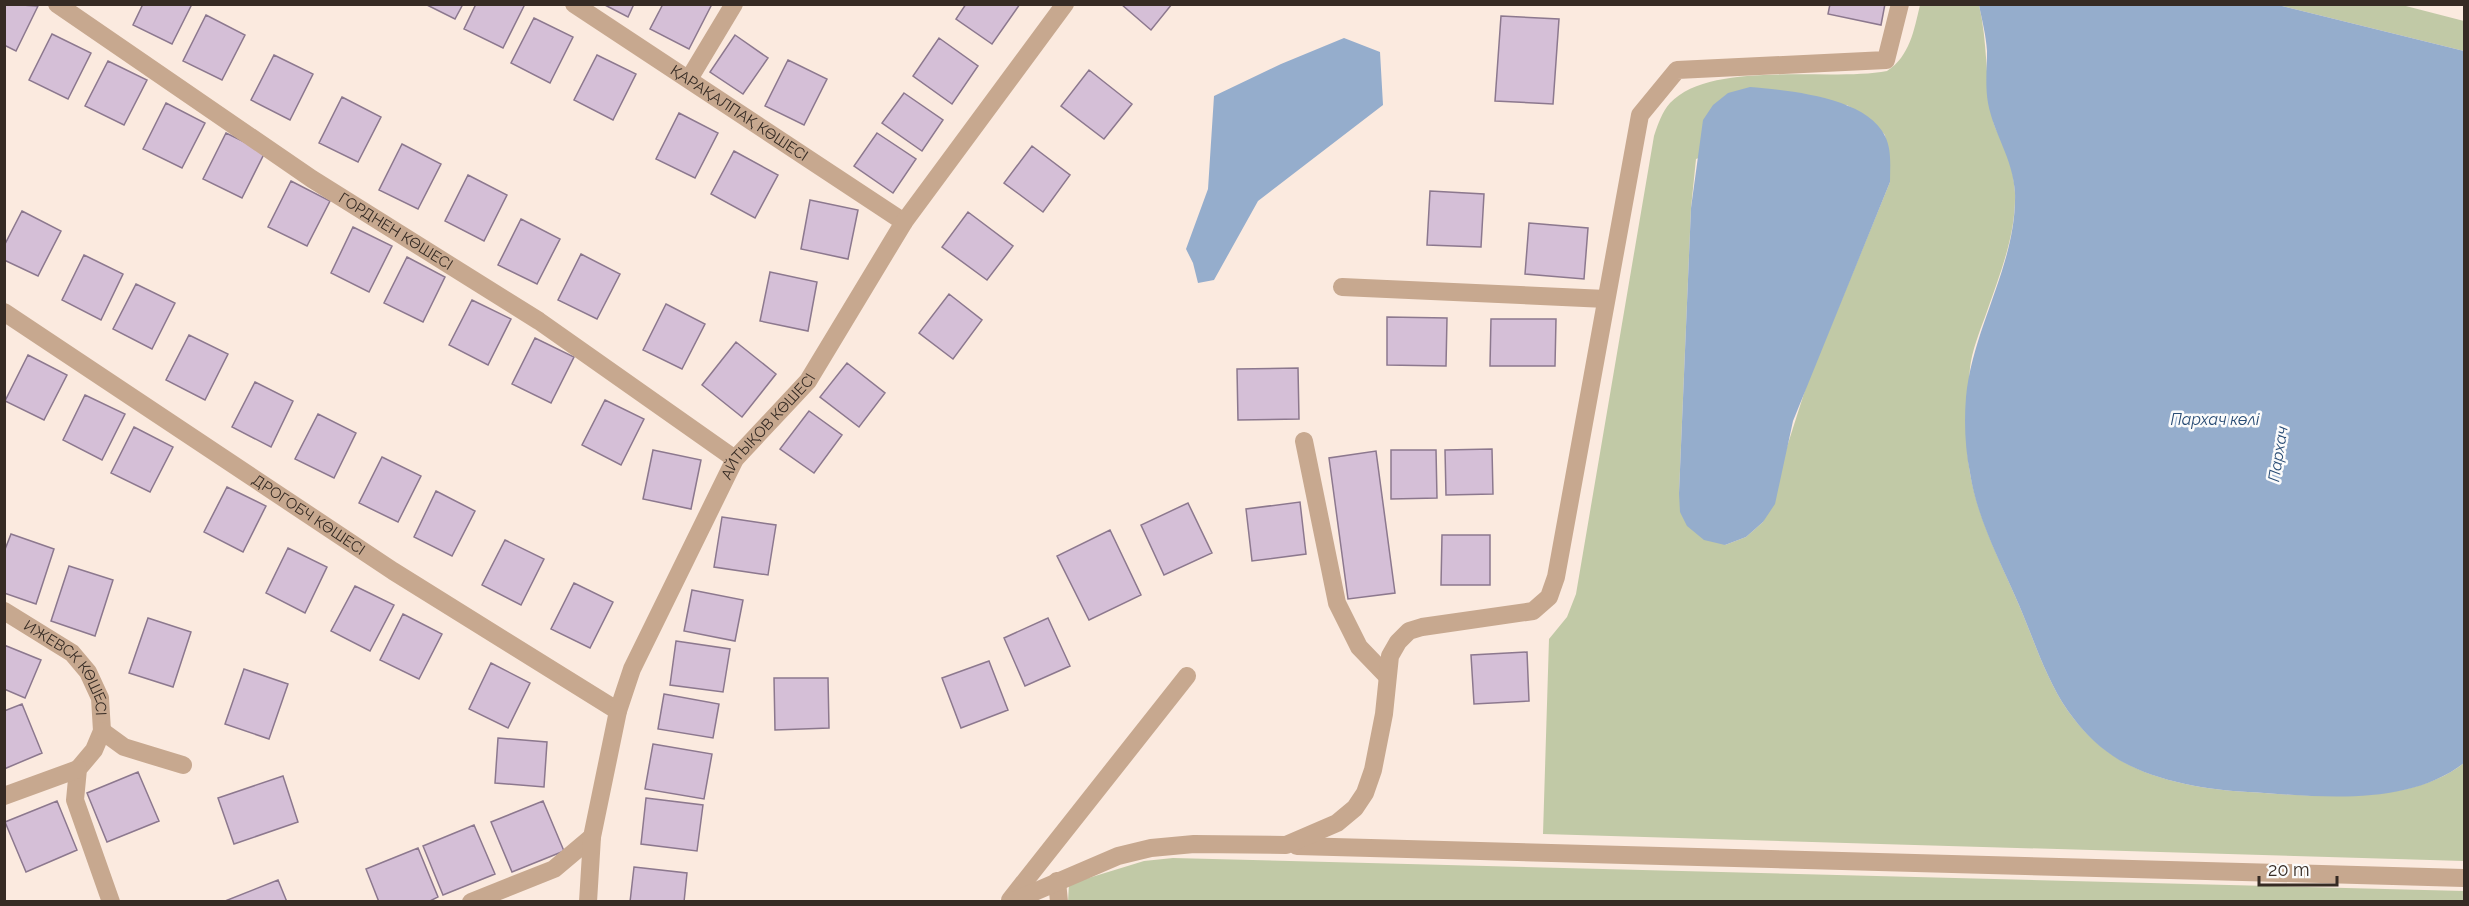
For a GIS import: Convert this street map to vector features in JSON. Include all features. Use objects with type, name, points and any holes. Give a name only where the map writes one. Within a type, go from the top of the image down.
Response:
[{"type":"street","name":"ГОРДНЕН КӨШЕСІ","points":[[57,4],[312,178],[539,321],[735,459]]},
{"type":"street","name":"ҚАРАҚАЛПАҚ КӨШЕСІ","points":[[574,4],[904,222]]},
{"type":"street","points":[[689,79],[734,4]]},
{"type":"street","points":[[1286,845],[1337,823],[1355,808],[1365,793],[1379,744],[1390,656],[1398,642],[1409,631],[1422,627],[1533,611],[1549,597],[1556,578],[1640,115],[1677,70],[1886,60],[1900,4]]},
{"type":"street","name":"АЙТЫҚОВ КӨШЕСІ","points":[[588,902],[592,837],[618,711],[632,669],[735,459],[808,381],[904,222],[1060,6]]},
{"type":"street","points":[[1342,287],[1606,300]]},
{"type":"street","name":"ДРОГОБЧ КӨШЕСІ","points":[[4,312],[393,571],[618,711]]},
{"type":"street","points":[[1304,441],[1337,603],[1359,647],[1386,675]]},
{"type":"street","name":"ИЖЕВСК КӨШЕСІ","points":[[4,611],[72,653],[83,666],[100,698],[102,730],[94,750],[78,769]]},
{"type":"street","points":[[1010,902],[1187,676]]},
{"type":"street","points":[[102,730],[124,747],[183,765]]},
{"type":"street","points":[[4,796],[78,769],[75,800],[111,902]]},
{"type":"street","points":[[471,902],[554,869],[592,837]]},
{"type":"street","points":[[1010,902],[1118,856],[1150,848],[1194,844],[2464,878]]},
{"type":"street","points":[[1057,881],[1059,902]]},
{"type":"green space","points":[[1920,5],[1979,5],[1993,120],[2009,158],[2013,175],[2015,209],[2010,241],[1971,362],[1967,421],[1968,460],[1978,507],[2060,699],[2095,741],[2128,764],[2160,777],[2214,789],[2331,796],[2389,792],[2417,786],[2442,777],[2464,763],[2464,861],[1543,834],[1549,639],[1567,617],[1576,594],[1654,136],[1660,118],[1670,103],[1689,89],[1714,81],[1742,76],[1863,74],[1887,71],[1901,58],[1910,42]],"holes":[[[1847,105],[1871,121],[1885,135],[1890,182],[1807,384],[1763,522],[1746,537],[1725,545],[1679,493],[1691,208],[1696,159]]]},
{"type":"green space","points":[[2278,5],[2402,5],[2464,21],[2464,51]]},
{"type":"green space","points":[[1173,858],[2464,891],[2464,902],[1068,902],[1069,884],[1144,861]]},
{"type":"water","name":"Пархач көлі","points":[[1979,5],[2278,5],[2464,51],[2464,763],[2441,777],[2415,787],[2360,796],[2232,791],[2196,786],[2143,771],[2113,756],[2083,730],[2060,699],[1984,524],[1973,490],[1967,454],[1965,406],[1970,371],[2009,245],[2014,219],[2015,193],[2011,169],[1994,126],[1988,103],[1987,51]]},
{"type":"water","points":[[1344,38],[1380,52],[1383,105],[1258,201],[1214,280],[1198,283],[1193,263],[1186,249],[1208,189],[1214,96],[1281,64]]},
{"type":"water","points":[[1750,87],[1784,90],[1825,98],[1862,112],[1876,123],[1887,141],[1890,182],[1793,421],[1775,504],[1763,522],[1746,537],[1725,545],[1704,540],[1687,526],[1680,512],[1691,208],[1703,120],[1713,105],[1728,93]]},
{"type":"building","points":[[4,4],[38,6],[16,51],[4,45]]},
{"type":"building","points":[[143,4],[192,4],[172,44],[133,25]]},
{"type":"building","points":[[425,4],[463,4],[455,19]]},
{"type":"building","points":[[476,4],[525,4],[503,48],[464,29]]},
{"type":"building","points":[[603,4],[634,4],[628,17]]},
{"type":"building","points":[[663,4],[712,4],[689,49],[650,29]]},
{"type":"building","points":[[966,4],[1020,4],[992,44],[956,19]]},
{"type":"building","points":[[1121,4],[1172,4],[1151,30]]},
{"type":"building","points":[[1830,4],[1885,4],[1881,25],[1828,14]]},
{"type":"building","points":[[206,15],[245,35],[222,80],[183,61]]},
{"type":"building","points":[[1501,16],[1559,19],[1553,104],[1495,101]]},
{"type":"building","points":[[534,18],[573,37],[550,83],[511,63]]},
{"type":"building","points":[[52,34],[91,53],[68,99],[29,80]]},
{"type":"building","points":[[735,35],[768,58],[743,94],[710,72]]},
{"type":"building","points":[[939,38],[978,66],[952,104],[913,76]]},
{"type":"building","points":[[274,55],[313,74],[290,120],[251,100]]},
{"type":"building","points":[[597,55],[636,74],[613,120],[574,100]]},
{"type":"building","points":[[788,60],[827,79],[804,125],[765,106]]},
{"type":"building","points":[[108,61],[147,80],[124,125],[85,106]]},
{"type":"building","points":[[1089,70],[1132,104],[1104,139],[1061,106]]},
{"type":"building","points":[[904,93],[943,120],[922,151],[882,123]]},
{"type":"building","points":[[342,97],[381,117],[358,162],[319,143]]},
{"type":"building","points":[[166,103],[205,123],[182,168],[143,149]]},
{"type":"building","points":[[679,113],[718,133],[695,178],[656,159]]},
{"type":"building","points":[[226,133],[265,152],[242,198],[203,179]]},
{"type":"building","points":[[877,133],[916,159],[893,193],[854,166]]},
{"type":"building","points":[[402,144],[441,164],[418,209],[379,190]]},
{"type":"building","points":[[1032,146],[1070,175],[1043,212],[1004,183]]},
{"type":"building","points":[[734,151],[778,175],[755,218],[711,194]]},
{"type":"building","points":[[468,175],[507,195],[484,241],[445,221]]},
{"type":"building","points":[[291,181],[330,201],[307,246],[268,227]]},
{"type":"building","points":[[1430,191],[1484,194],[1481,247],[1427,245]]},
{"type":"building","points":[[810,200],[858,210],[848,259],[801,249]]},
{"type":"building","points":[[22,211],[61,231],[38,276],[4,260],[4,246]]},
{"type":"building","points":[[968,212],[1013,246],[987,280],[942,247]]},
{"type":"building","points":[[521,219],[560,239],[537,284],[498,265]]},
{"type":"building","points":[[1529,223],[1588,228],[1584,279],[1525,274]]},
{"type":"building","points":[[353,227],[392,246],[369,292],[331,273]]},
{"type":"building","points":[[581,254],[620,274],[597,319],[558,300]]},
{"type":"building","points":[[84,255],[123,274],[101,320],[62,300]]},
{"type":"building","points":[[407,257],[445,277],[423,322],[384,303]]},
{"type":"building","points":[[770,272],[817,282],[808,331],[760,321]]},
{"type":"building","points":[[136,284],[175,303],[152,349],[113,329]]},
{"type":"building","points":[[949,294],[982,320],[953,359],[919,333]]},
{"type":"building","points":[[472,300],[511,319],[488,365],[449,345]]},
{"type":"building","points":[[666,304],[705,324],[682,369],[643,350]]},
{"type":"building","points":[[1387,317],[1447,318],[1446,366],[1387,365]]},
{"type":"building","points":[[1491,319],[1556,319],[1555,366],[1490,366]]},
{"type":"building","points":[[189,335],[228,354],[205,400],[166,380]]},
{"type":"building","points":[[535,338],[574,357],[551,403],[512,384]]},
{"type":"building","points":[[736,342],[776,374],[742,417],[702,385]]},
{"type":"building","points":[[28,355],[67,375],[44,420],[5,401]]},
{"type":"building","points":[[847,363],[885,393],[859,427],[820,397]]},
{"type":"building","points":[[1298,368],[1299,419],[1238,420],[1237,369]]},
{"type":"building","points":[[255,382],[293,401],[271,447],[232,427]]},
{"type":"building","points":[[85,395],[125,414],[102,460],[63,440]]},
{"type":"building","points":[[605,400],[644,419],[621,465],[582,445]]},
{"type":"building","points":[[809,411],[842,435],[814,473],[780,449]]},
{"type":"building","points":[[318,414],[356,433],[334,478],[295,459]]},
{"type":"building","points":[[134,427],[173,447],[150,492],[111,473]]},
{"type":"building","points":[[1492,449],[1493,494],[1446,495],[1445,450]]},
{"type":"building","points":[[653,450],[701,460],[691,509],[643,499]]},
{"type":"building","points":[[1391,450],[1436,450],[1437,498],[1391,499]]},
{"type":"building","points":[[1376,451],[1395,593],[1348,599],[1329,458]]},
{"type":"building","points":[[382,457],[421,476],[398,522],[359,503]]},
{"type":"building","points":[[227,487],[266,506],[243,552],[204,532]]},
{"type":"building","points":[[436,491],[475,511],[452,556],[414,537]]},
{"type":"building","points":[[1300,502],[1306,554],[1252,561],[1246,509]]},
{"type":"building","points":[[1188,503],[1212,553],[1164,575],[1141,525]]},
{"type":"building","points":[[722,517],[776,525],[768,575],[714,567]]},
{"type":"building","points":[[1110,530],[1141,595],[1089,620],[1057,556]]},
{"type":"building","points":[[11,534],[54,549],[36,604],[4,593],[4,552]]},
{"type":"building","points":[[1442,535],[1490,535],[1490,585],[1441,585]]},
{"type":"building","points":[[505,540],[544,559],[521,605],[482,585]]},
{"type":"building","points":[[288,548],[327,567],[305,613],[266,593]]},
{"type":"building","points":[[69,566],[113,580],[95,636],[51,621]]},
{"type":"building","points":[[574,583],[613,602],[590,648],[551,629]]},
{"type":"building","points":[[355,586],[394,605],[370,651],[331,631]]},
{"type":"building","points":[[692,590],[743,600],[735,641],[684,631]]},
{"type":"building","points":[[403,614],[442,634],[419,679],[380,660]]},
{"type":"building","points":[[148,618],[191,632],[173,687],[129,673]]},
{"type":"building","points":[[1048,618],[1070,666],[1025,686],[1004,638]]},
{"type":"building","points":[[676,641],[730,649],[723,692],[670,685]]},
{"type":"building","points":[[4,645],[41,660],[25,698],[4,689]]},
{"type":"building","points":[[1527,652],[1529,701],[1474,704],[1471,655]]},
{"type":"building","points":[[989,661],[1008,710],[961,728],[942,678]]},
{"type":"building","points":[[491,663],[530,683],[508,728],[469,709]]},
{"type":"building","points":[[244,669],[288,684],[269,739],[225,724]]},
{"type":"building","points":[[774,678],[828,678],[829,728],[775,730]]},
{"type":"building","points":[[664,694],[719,704],[713,738],[658,729]]},
{"type":"building","points":[[22,704],[42,753],[4,769],[4,711]]},
{"type":"building","points":[[498,738],[547,742],[544,787],[495,783]]},
{"type":"building","points":[[653,744],[712,754],[704,799],[645,789]]},
{"type":"building","points":[[138,772],[159,821],[107,842],[87,793]]},
{"type":"building","points":[[283,776],[298,822],[234,844],[218,798]]},
{"type":"building","points":[[646,798],[703,805],[697,851],[641,844]]},
{"type":"building","points":[[57,801],[77,850],[26,872],[5,822]]},
{"type":"building","points":[[543,801],[564,851],[512,872],[491,822]]},
{"type":"building","points":[[474,825],[495,874],[443,895],[423,846]]},
{"type":"building","points":[[418,848],[438,897],[428,902],[379,902],[366,869]]},
{"type":"building","points":[[634,867],[687,873],[684,902],[630,902]]},
{"type":"building","points":[[278,880],[287,902],[225,902],[225,901]]},
{"type":"water label","name":"Пархач","points":[[2278,454]]}]
